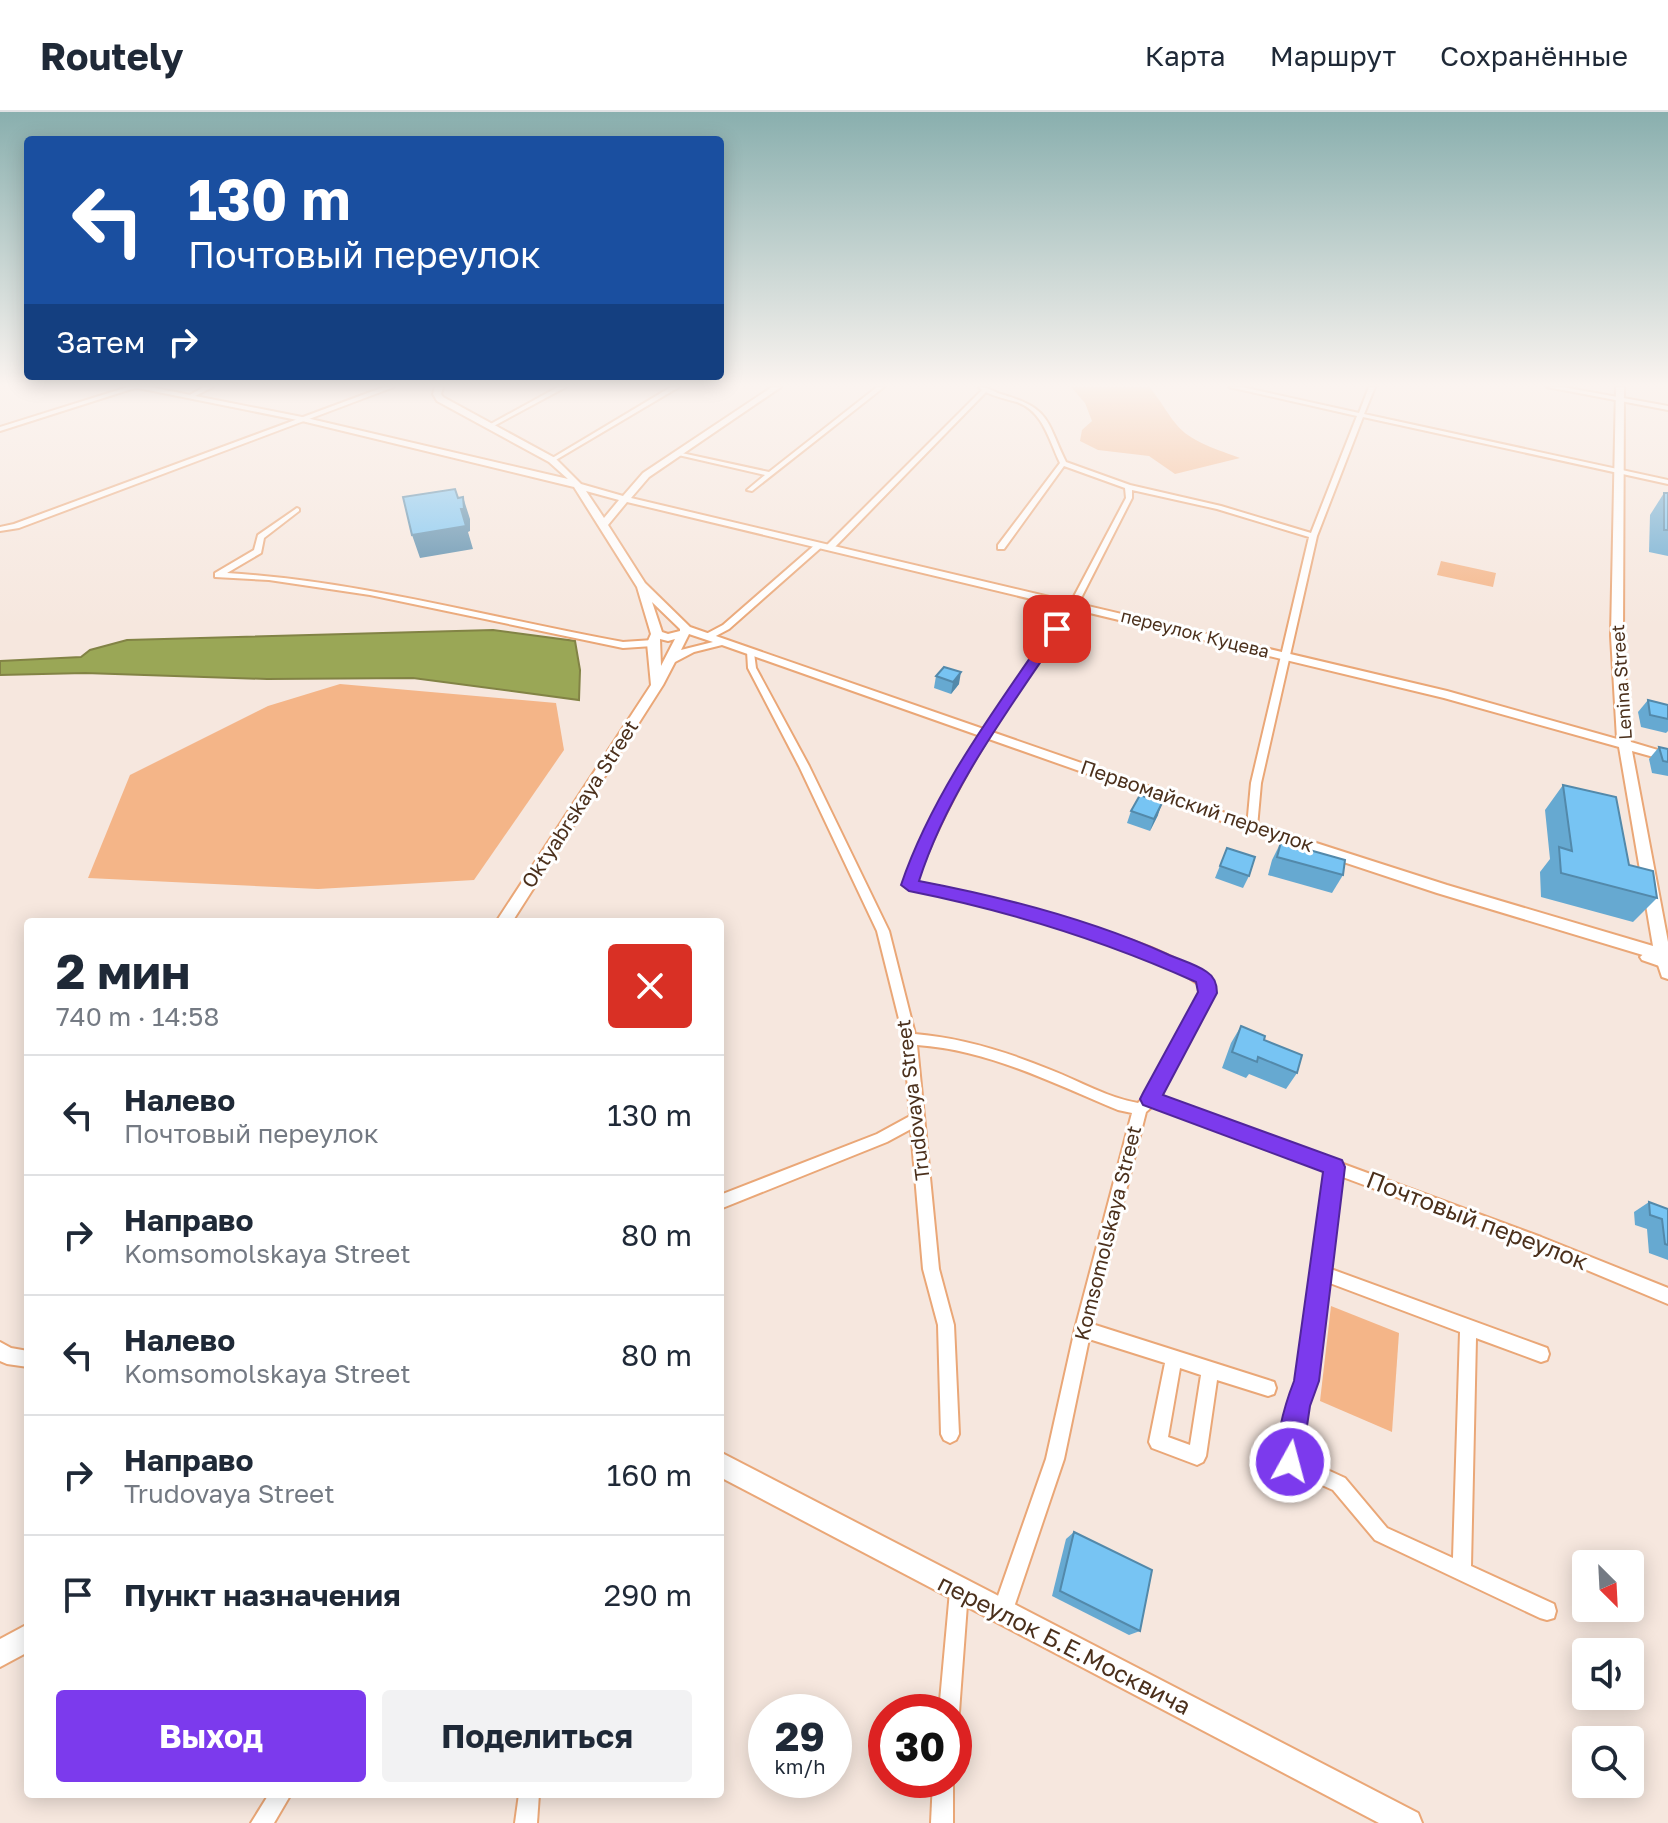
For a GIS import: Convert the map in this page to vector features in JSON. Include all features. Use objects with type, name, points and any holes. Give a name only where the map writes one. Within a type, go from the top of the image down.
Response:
[{"type":"street","points":[[0,529],[16,526],[174,467]]},
{"type":"street","name":"переулок Куцева","points":[[507,467],[624,498],[1447,695],[1668,757]]},
{"type":"street","name":"переулок Куцева","points":[[559,467],[580,487]]},
{"type":"street","points":[[603,525],[624,498],[658,467]]},
{"type":"street","points":[[736,467],[769,474]]},
{"type":"street","points":[[750,490],[778,467]]},
{"type":"street","points":[[673,659],[713,641],[825,546],[905,467]]},
{"type":"street","points":[[1001,547],[1060,467]]},
{"type":"street","points":[[1073,467],[1128,487],[1219,507],[1313,536]]},
{"type":"street","points":[[1252,827],[1256,783],[1313,536],[1339,467]]},
{"type":"street","points":[[1596,467],[1668,482]]},
{"type":"street","name":"Lenina Street","points":[[1620,467],[1618,647],[1626,746],[1666,964]]},
{"type":"street","points":[[580,487],[671,634],[657,685]]},
{"type":"street","points":[[986,733],[1072,606],[1129,498],[1128,487]]},
{"type":"street","points":[[297,510],[261,537],[258,551],[218,575],[281,580],[376,596],[623,645],[671,634]]},
{"type":"street","points":[[641,585],[671,634]]},
{"type":"street","name":"Первомайский переулок","points":[[671,634],[733,647],[1252,827],[1666,964]]},
{"type":"street","name":"Oktyabrskaya Street","points":[[507,918],[673,659],[671,634]]},
{"type":"street","name":"Trudovaya Street","points":[[750,653],[752,668],[804,766],[883,931],[910,1039],[931,1269],[946,1325],[950,1434]]},
{"type":"street","name":"Komsomolskaya Street","points":[[986,733],[922,848],[909,885],[990,901],[1103,936],[1202,977],[1207,984],[1207,993],[1145,1104],[1083,1329],[1055,1459],[1002,1614]]},
{"type":"street","points":[[1646,957],[1666,964]]},
{"type":"street","name":"Почтовый переулок","points":[[910,1039],[939,1041],[993,1054],[1123,1106],[1145,1104],[1334,1167],[1541,1244],[1668,1296]]},
{"type":"street","points":[[724,1200],[882,1138],[915,1120]]},
{"type":"street","points":[[1334,1167],[1306,1381],[1297,1406],[1290,1462],[1339,1484],[1381,1534],[1547,1611]]},
{"type":"street","points":[[1322,1273],[1541,1354]]},
{"type":"street","points":[[1462,1572],[1468,1327]]},
{"type":"street","points":[[1083,1329],[1268,1388]]},
{"type":"street","points":[[0,1350],[7,1356],[24,1358]]},
{"type":"street","points":[[1174,1358],[1158,1442],[1197,1456],[1210,1370]]},
{"type":"street","name":"переулок Б.Е.Москвича","points":[[724,1466],[1002,1614],[1408,1823]]},
{"type":"street","points":[[950,1694],[959,1591]]},
{"type":"street","points":[[0,1654],[24,1639]]},
{"type":"street","points":[[262,1823],[278,1798]]},
{"type":"street","points":[[526,1823],[529,1798]]},
{"type":"street","points":[[942,1823],[943,1798]]},
{"type":"shaded area","points":[[1165,467],[1204,467],[1175,474]]},
{"type":"shaded area","points":[[1441,561],[1496,573],[1493,587],[1437,575]]},
{"type":"shaded area","points":[[493,630],[575,641],[580,670],[579,700],[413,678],[267,679],[85,673],[0,675],[0,661],[81,657],[90,650],[127,640]]},
{"type":"shaded area","points":[[340,684],[556,703],[564,750],[474,880],[318,889],[88,878],[130,775],[268,706]]},
{"type":"shaded area","points":[[1331,1306],[1399,1333],[1392,1432],[1320,1401]]},
{"type":"building","points":[[455,489],[458,498],[463,497],[464,509],[461,509],[466,526],[412,535],[403,497]]},
{"type":"building","points":[[1664,493],[1668,493],[1668,530],[1664,530]]},
{"type":"building","points":[[944,667],[961,672],[953,682],[936,676]]},
{"type":"building","points":[[1648,700],[1668,705],[1668,719],[1650,715]]},
{"type":"building","points":[[1659,747],[1668,749],[1668,762],[1663,761]]},
{"type":"building","points":[[1563,785],[1616,797],[1629,865],[1653,871],[1657,898],[1561,873],[1559,847],[1572,851]]},
{"type":"building","points":[[1140,795],[1162,803],[1154,819],[1131,811]]},
{"type":"building","points":[[1281,842],[1345,860],[1343,875],[1277,857]]},
{"type":"building","points":[[1227,848],[1255,857],[1249,876],[1220,866]]},
{"type":"building","points":[[1241,1026],[1265,1036],[1264,1040],[1302,1055],[1297,1073],[1258,1057],[1257,1062],[1232,1052]]},
{"type":"building","points":[[1649,1202],[1668,1209],[1668,1245],[1665,1244],[1662,1219],[1650,1215]]},
{"type":"building","points":[[1074,1532],[1152,1570],[1140,1631],[1060,1591]]},
{"type":"route","points":[[1057,629],[986,733],[922,848],[909,885],[990,901],[1103,936],[1202,977],[1207,984],[1207,993],[1151,1099],[1334,1167],[1306,1381],[1297,1406],[1290,1462]]}]
